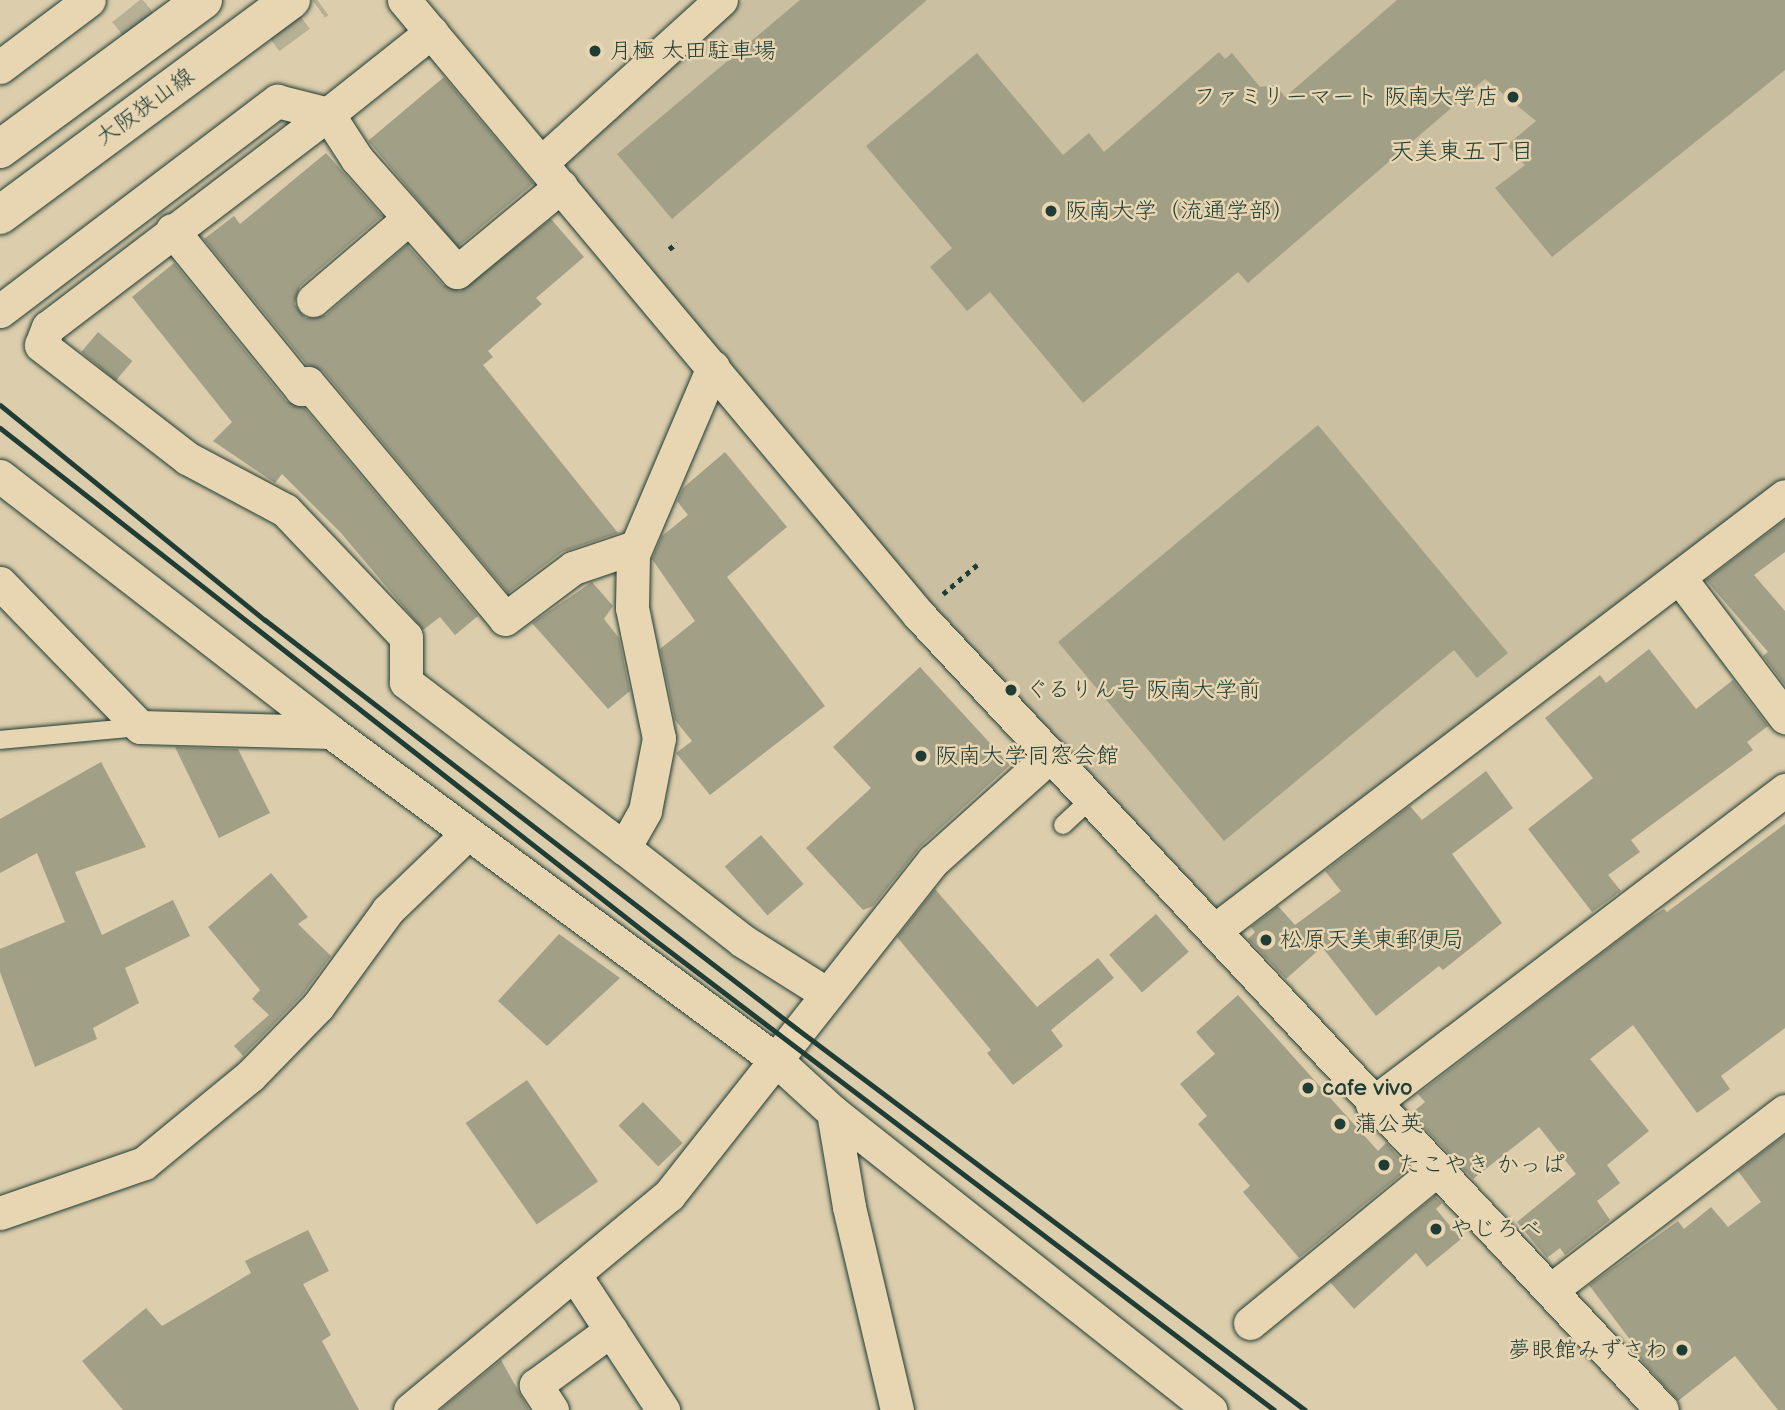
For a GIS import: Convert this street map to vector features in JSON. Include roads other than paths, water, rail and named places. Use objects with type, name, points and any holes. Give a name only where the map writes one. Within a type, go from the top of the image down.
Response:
[{"type":"main road","points":[[0,149],[203,0]]},
{"type":"main road","name":"大阪狭山線","points":[[0,215],[291,0]]},
{"type":"street","points":[[0,67],[89,0]]},
{"type":"street","points":[[404,0],[919,615],[1049,757],[1215,930],[1434,1172],[1552,1289],[1662,1410]]},
{"type":"street","points":[[0,311],[277,101],[328,114],[357,159],[457,272],[721,0]]},
{"type":"street","points":[[430,32],[328,114],[172,229],[48,327],[41,345],[187,458],[285,510],[406,637],[406,682],[744,941],[824,992]]},
{"type":"street","points":[[313,300],[409,218]]},
{"type":"street","points":[[172,229],[301,389],[308,383],[505,619],[573,568],[635,547]]},
{"type":"street","points":[[624,848],[645,811],[659,738],[632,608],[635,547],[713,367]]},
{"type":"street","points":[[0,476],[466,835],[776,1060],[833,1112],[1210,1410]]},
{"type":"street","points":[[1215,930],[1785,496]]},
{"type":"street","points":[[1679,577],[1785,717]]},
{"type":"street","points":[[0,583],[140,727],[331,732]]},
{"type":"street","points":[[410,1410],[669,1195],[776,1060],[824,992],[933,861],[1049,757]]},
{"type":"street","points":[[1372,1104],[1785,790]]},
{"type":"street","points":[[0,1213],[144,1163],[269,1056],[318,1006],[388,910],[466,835]]},
{"type":"street","points":[[1552,1289],[1785,1111]]},
{"type":"street","points":[[833,1112],[897,1410]]},
{"type":"street","points":[[1250,1324],[1434,1172]]},
{"type":"street","points":[[574,1274],[663,1410]]},
{"type":"street","points":[[552,1410],[536,1385],[611,1330]]},
{"type":"lane","points":[[0,740],[140,727]]},
{"type":"lane","points":[[1063,825],[1090,800]]},
{"type":"tunnel","points":[[124,37],[170,0]]},
{"type":"tunnel","points":[[268,36],[317,0]]},
{"type":"railway","points":[[0,405],[265,620],[797,1029],[1305,1410]]},
{"type":"railway","points":[[0,428],[652,938],[1274,1410]]},
{"type":"place","name":"月極 太田駐車場","points":[[595,51]]},
{"type":"place","name":"ファミリーマート 阪南大学店","points":[[1513,97]]},
{"type":"place","name":"阪南大学（流通学部）","points":[[1051,211]]},
{"type":"place","name":"ぐるりん号 阪南大学前","points":[[1011,690]]},
{"type":"place","name":"阪南大学同窓会館","points":[[921,756]]},
{"type":"place","name":"松原天美東郵便局","points":[[1266,940]]},
{"type":"place","name":"cafe vivo","points":[[1308,1088]]},
{"type":"place","name":"蒲公英","points":[[1340,1124]]},
{"type":"place","name":"たこやき かっぱ","points":[[1384,1165]]},
{"type":"place","name":"やじろべ","points":[[1436,1229]]},
{"type":"place","name":"夢眼館みずさわ","points":[[1682,1350]]},
{"type":"district","name":"天美東五丁目","points":[[1462,152]]}]
